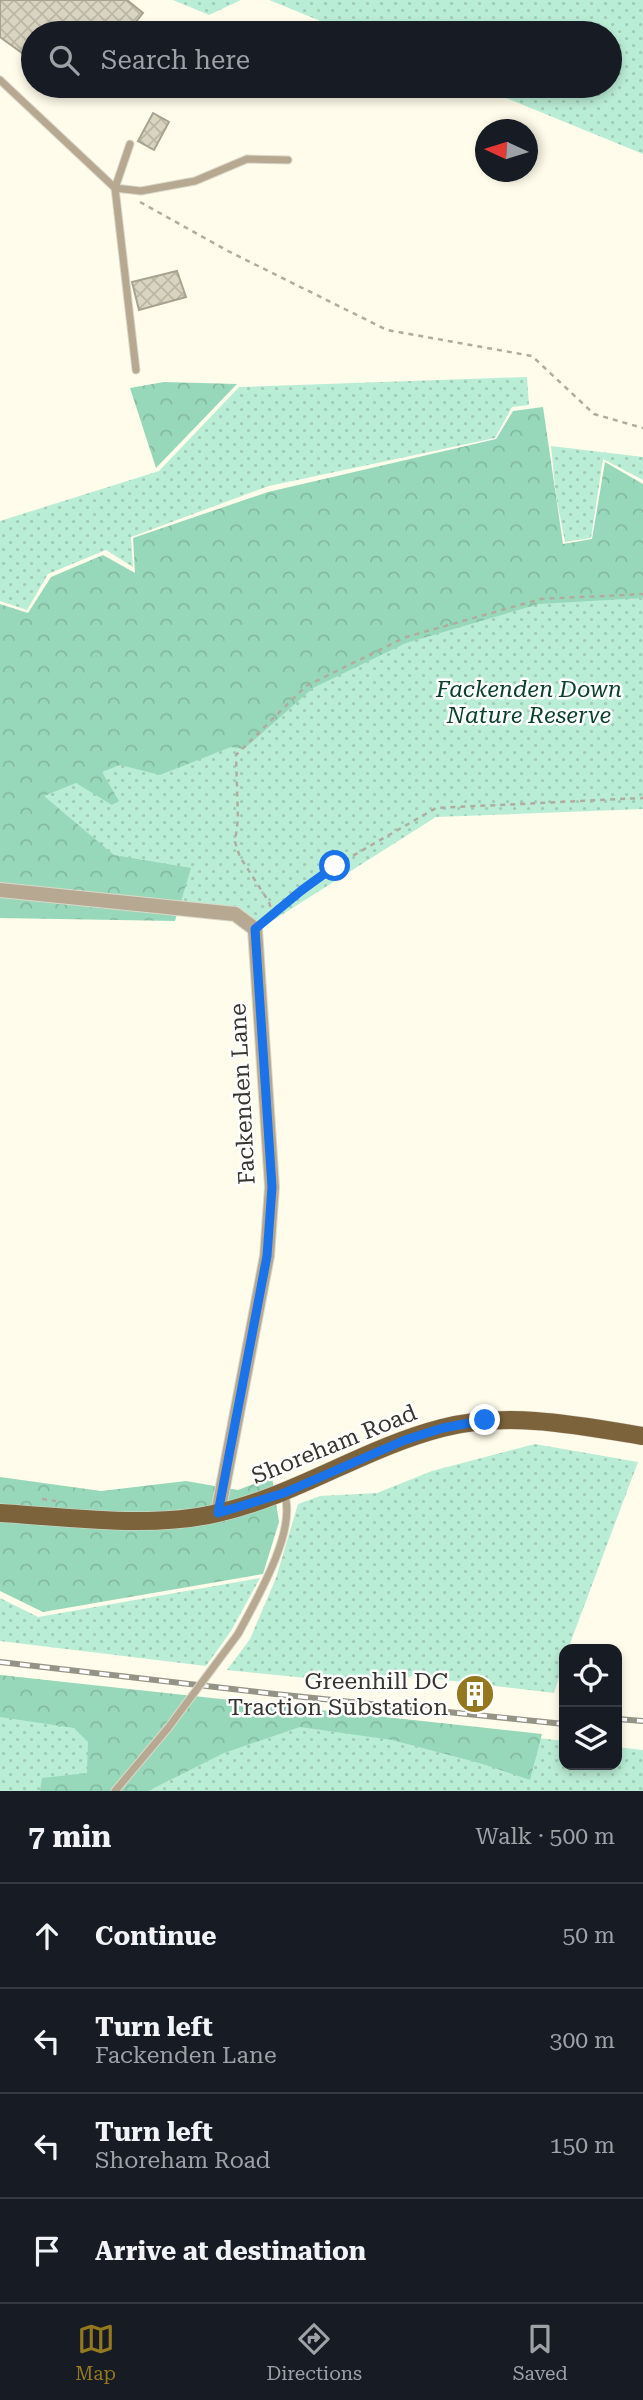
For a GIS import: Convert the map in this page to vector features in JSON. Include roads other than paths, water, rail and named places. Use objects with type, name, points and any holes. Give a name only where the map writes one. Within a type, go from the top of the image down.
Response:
[{"type":"main road","name":"Shoreham Road","points":[[0,1513],[168,1520],[218,1513],[284,1493],[405,1440],[443,1428],[485,1420],[568,1424],[643,1436]]},
{"type":"street","name":"Fackenden Lane","points":[[0,890],[235,914],[255,929],[272,1187],[267,1256],[218,1513]]},
{"type":"lane","points":[[0,80],[115,188],[141,191],[195,181],[247,159],[288,160]]},
{"type":"lane","points":[[130,144],[115,188],[136,370]]},
{"type":"lane","points":[[116,1791],[168,1728],[238,1634],[271,1570],[287,1521],[288,1502],[284,1493]]},
{"type":"railway","points":[[0,1662],[559,1723]]},
{"type":"railway","points":[[622,1719],[643,1721]]},
{"type":"place","name":"Greenhill DC Traction Substation","points":[[475,1694]]},
{"type":"park label","name":"Fackenden Down Nature Reserve","points":[[529,702]]}]
